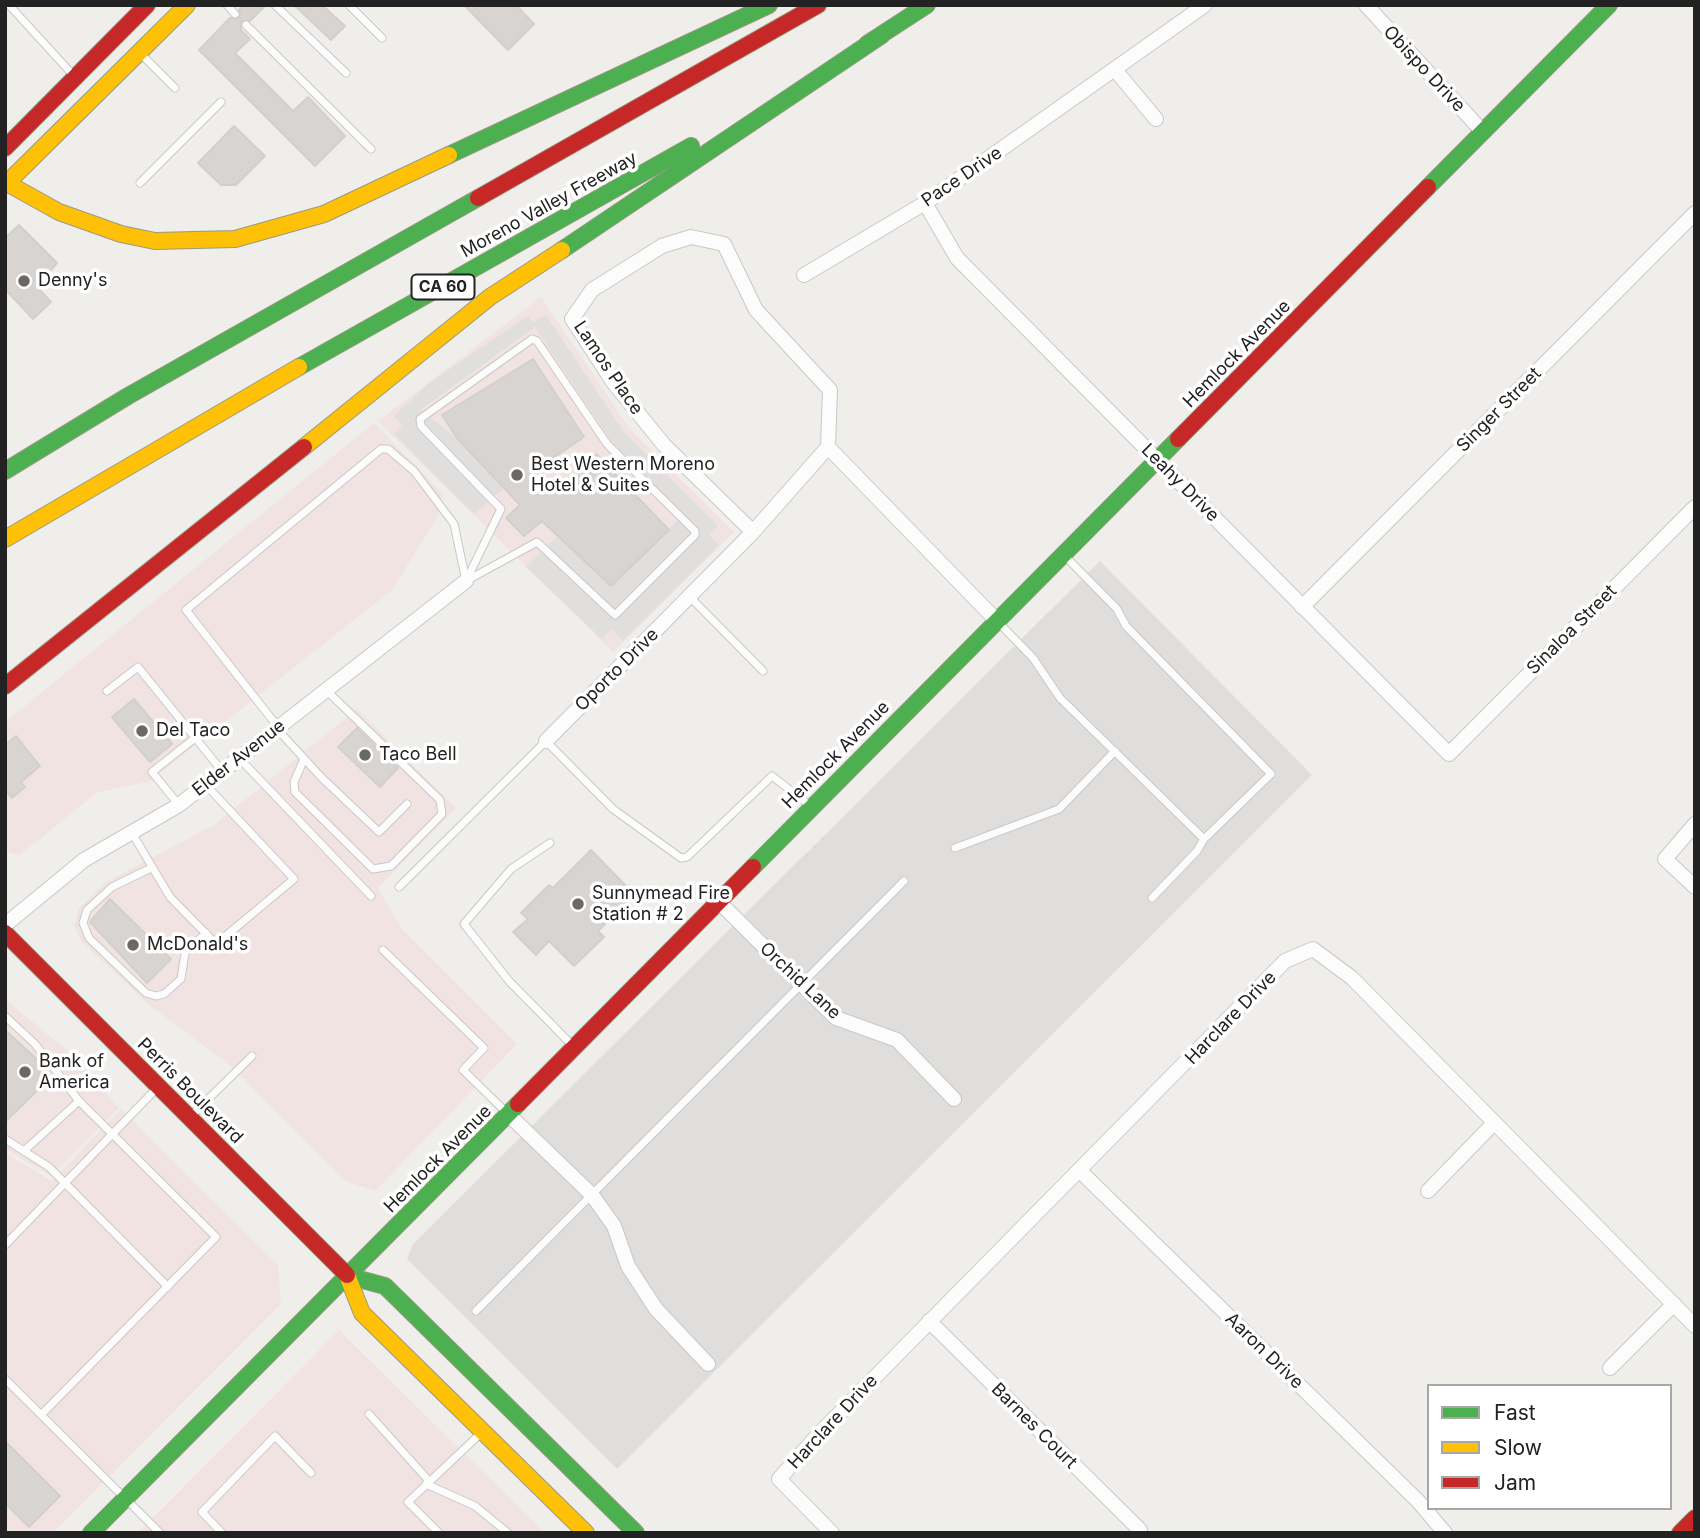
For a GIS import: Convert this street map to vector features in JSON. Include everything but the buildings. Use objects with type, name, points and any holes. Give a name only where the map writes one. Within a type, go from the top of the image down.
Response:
[{"type":"main road","points":[[5,148],[147,5]]},
{"type":"main road","points":[[139,52],[135,47],[137,36],[166,5]]},
{"type":"main road","points":[[187,5],[6,183],[59,212],[121,234],[155,241],[235,239],[324,214],[769,5]]},
{"type":"main road","points":[[5,471],[128,396],[818,5]]},
{"type":"main road","name":"Moreno Valley Freeway","points":[[5,539],[158,447],[608,194],[882,35],[927,5]]},
{"type":"main road","name":"Hemlock Avenue","points":[[91,1533],[1159,461],[1609,5]]},
{"type":"main road","points":[[5,686],[490,296],[654,190],[882,35]]},
{"type":"main road","name":"Perris Boulevard","points":[[5,933],[348,1276],[362,1313],[586,1533]]},
{"type":"main road","name":"Perris Boulevard","points":[[348,1276],[385,1286],[636,1533]]},
{"type":"main road","points":[[1680,1533],[1695,1518]]},
{"type":"street","name":"Pace Drive","points":[[804,275],[925,203],[1116,71],[1205,5]]},
{"type":"street","name":"Obispo Drive","points":[[1366,5],[1483,132]]},
{"type":"street","points":[[1116,71],[1156,119]]},
{"type":"street","name":"Leahy Drive","points":[[925,203],[957,258],[1449,754]]},
{"type":"street","name":"Singer Street","points":[[1302,607],[1695,213]]},
{"type":"street","name":"Lamos Place","points":[[753,532],[664,445],[613,382],[572,319],[592,290],[662,246],[691,237],[724,244],[756,310],[830,390],[828,447]]},
{"type":"street","points":[[828,447],[998,621]]},
{"type":"street","name":"Oporto Drive","points":[[546,741],[753,532],[828,447]]},
{"type":"street","name":"Sinaloa Street","points":[[1449,754],[1695,507]]},
{"type":"street","name":"Elder Avenue","points":[[5,925],[84,860],[179,805],[466,581]]},
{"type":"street","points":[[1695,824],[1665,859],[1695,887]]},
{"type":"street","name":"Orchid Lane","points":[[718,901],[836,1018],[897,1040],[954,1099]]},
{"type":"street","name":"Harclare Drive","points":[[832,1533],[779,1479],[929,1321],[1285,961],[1313,949],[1352,978],[1695,1326]]},
{"type":"street","points":[[509,1115],[592,1195],[614,1226],[628,1265],[656,1308],[708,1364]]},
{"type":"street","points":[[1428,1191],[1493,1124]]},
{"type":"street","name":"Aaron Drive","points":[[1080,1171],[1418,1501],[1445,1533]]},
{"type":"street","points":[[1610,1368],[1674,1304]]},
{"type":"street","name":"Barnes Court","points":[[929,1321],[1140,1530]]},
{"type":"lane","points":[[9,5],[74,77]]},
{"type":"lane","points":[[227,5],[235,14]]},
{"type":"lane","points":[[275,5],[346,73]]},
{"type":"lane","points":[[349,5],[382,38]]},
{"type":"lane","points":[[246,25],[371,149]]},
{"type":"lane","points":[[139,52],[175,88]]},
{"type":"lane","points":[[140,183],[221,102]]},
{"type":"lane","points":[[532,339],[537,341],[607,444],[695,531],[695,535],[615,615],[537,542],[466,581],[501,509],[421,426],[420,419],[532,339]]},
{"type":"lane","points":[[407,804],[379,832],[304,759],[186,610],[381,450],[388,449],[414,471],[453,524],[466,581]]},
{"type":"lane","points":[[1064,554],[1117,609],[1126,626],[1270,774],[1204,839],[1152,898]]},
{"type":"lane","points":[[690,597],[763,671]]},
{"type":"lane","points":[[998,621],[1033,658],[1060,698],[1204,839]]},
{"type":"lane","points":[[107,691],[138,667],[222,771]]},
{"type":"lane","points":[[304,759],[294,782],[295,792],[373,869],[391,866],[443,810],[440,800],[326,691]]},
{"type":"lane","points":[[179,805],[152,772],[195,738]]},
{"type":"lane","points":[[546,741],[613,808],[681,858],[687,857],[707,839],[772,776],[781,780],[812,807]]},
{"type":"lane","name":"Oporto Drive","points":[[399,887],[546,741]]},
{"type":"lane","points":[[954,848],[1059,809],[1115,751]]},
{"type":"lane","points":[[239,758],[370,895]]},
{"type":"lane","points":[[131,832],[170,897],[216,944],[295,879],[205,785]]},
{"type":"lane","points":[[550,843],[511,869],[464,924],[509,981],[575,1048]]},
{"type":"lane","points":[[151,868],[112,887],[87,911],[83,923],[89,938],[146,993],[156,996],[164,994],[181,979],[185,953],[206,933]]},
{"type":"lane","points":[[476,1311],[904,881]]},
{"type":"lane","points":[[383,950],[484,1048],[463,1070],[509,1115]]},
{"type":"lane","points":[[5,1016],[35,1044],[79,1101],[216,1237],[42,1414]]},
{"type":"lane","points":[[189,1118],[252,1056]]},
{"type":"lane","points":[[5,1245],[158,1087]]},
{"type":"lane","points":[[25,1150],[79,1101]]},
{"type":"lane","points":[[5,1139],[49,1167],[168,1287]]},
{"type":"lane","points":[[5,1379],[160,1533]]},
{"type":"lane","points":[[369,1414],[427,1482],[475,1506],[508,1533]]},
{"type":"lane","points":[[439,1533],[408,1502],[482,1432]]},
{"type":"lane","points":[[222,1533],[202,1512],[275,1436],[311,1472]]},
{"type":"shaded area","points":[[541,297],[630,429],[734,532],[613,652],[378,421]]},
{"type":"shaded area","points":[[546,315],[624,432],[718,526],[709,535],[719,545],[623,641],[612,629],[602,639],[526,567],[557,537],[611,586],[684,514],[612,442],[535,327],[420,410],[457,438],[504,488],[474,514],[394,434],[402,426],[394,416],[429,383],[528,316],[533,322]]},
{"type":"shaded area","points":[[374,423],[443,494],[437,518],[392,590],[150,781],[96,793],[20,855],[5,851],[5,722]]},
{"type":"shaded area","points":[[1100,561],[1312,775],[617,1469],[407,1259],[413,1244]]},
{"type":"shaded area","points":[[357,709],[456,808],[378,888],[402,929],[517,1044],[375,1191],[346,1181],[226,1062],[147,1003],[82,942],[74,926],[79,908],[106,882],[214,825]]},
{"type":"shaded area","points":[[5,999],[69,1052],[119,1108],[51,1176],[5,1149]]},
{"type":"shaded area","points":[[121,1109],[278,1265],[281,1304],[53,1533],[5,1533],[5,1153],[52,1181]]},
{"type":"shaded area","points":[[339,1330],[545,1533],[138,1533]]},
{"type":"traffic: fast","points":[[449,155],[769,5]]},
{"type":"traffic: fast","points":[[867,44],[927,5]]},
{"type":"traffic: fast","points":[[1428,187],[1609,5]]},
{"type":"traffic: fast","points":[[562,250],[882,35]]},
{"type":"traffic: fast","points":[[299,367],[691,146]]},
{"type":"traffic: fast","points":[[5,471],[128,396],[478,198]]},
{"type":"traffic: fast","points":[[753,867],[1178,439]]},
{"type":"traffic: fast","points":[[91,1533],[518,1104]]},
{"type":"traffic: fast","points":[[348,1276],[385,1286],[636,1533]]},
{"type":"traffic: slow","points":[[5,185],[187,5]]},
{"type":"traffic: slow","points":[[5,182],[59,212],[121,234],[155,241],[235,239],[324,214],[449,155]]},
{"type":"traffic: slow","points":[[304,447],[490,297],[562,250]]},
{"type":"traffic: slow","points":[[5,539],[299,367]]},
{"type":"traffic: slow","points":[[347,1275],[362,1313],[586,1533]]},
{"type":"traffic: jam","points":[[5,148],[147,5]]},
{"type":"traffic: jam","points":[[478,198],[818,5]]},
{"type":"traffic: jam","points":[[1178,439],[1428,187]]},
{"type":"traffic: jam","points":[[5,686],[304,447]]},
{"type":"traffic: jam","points":[[518,1104],[753,867]]},
{"type":"traffic: jam","points":[[5,933],[347,1275]]},
{"type":"traffic: jam","points":[[1680,1533],[1695,1518]]},
{"type":"place","name":"Denny's","points":[[24,281]]},
{"type":"place","name":"Best Western Moreno Hotel & Suites","points":[[517,475]]},
{"type":"place","name":"Del Taco","points":[[142,731]]},
{"type":"place","name":"Taco Bell","points":[[365,755]]},
{"type":"place","name":"Sunnymead Fire Station # 2","points":[[578,904]]},
{"type":"place","name":"McDonald's","points":[[133,945]]},
{"type":"place","name":"Bank of America","points":[[25,1072]]}]
